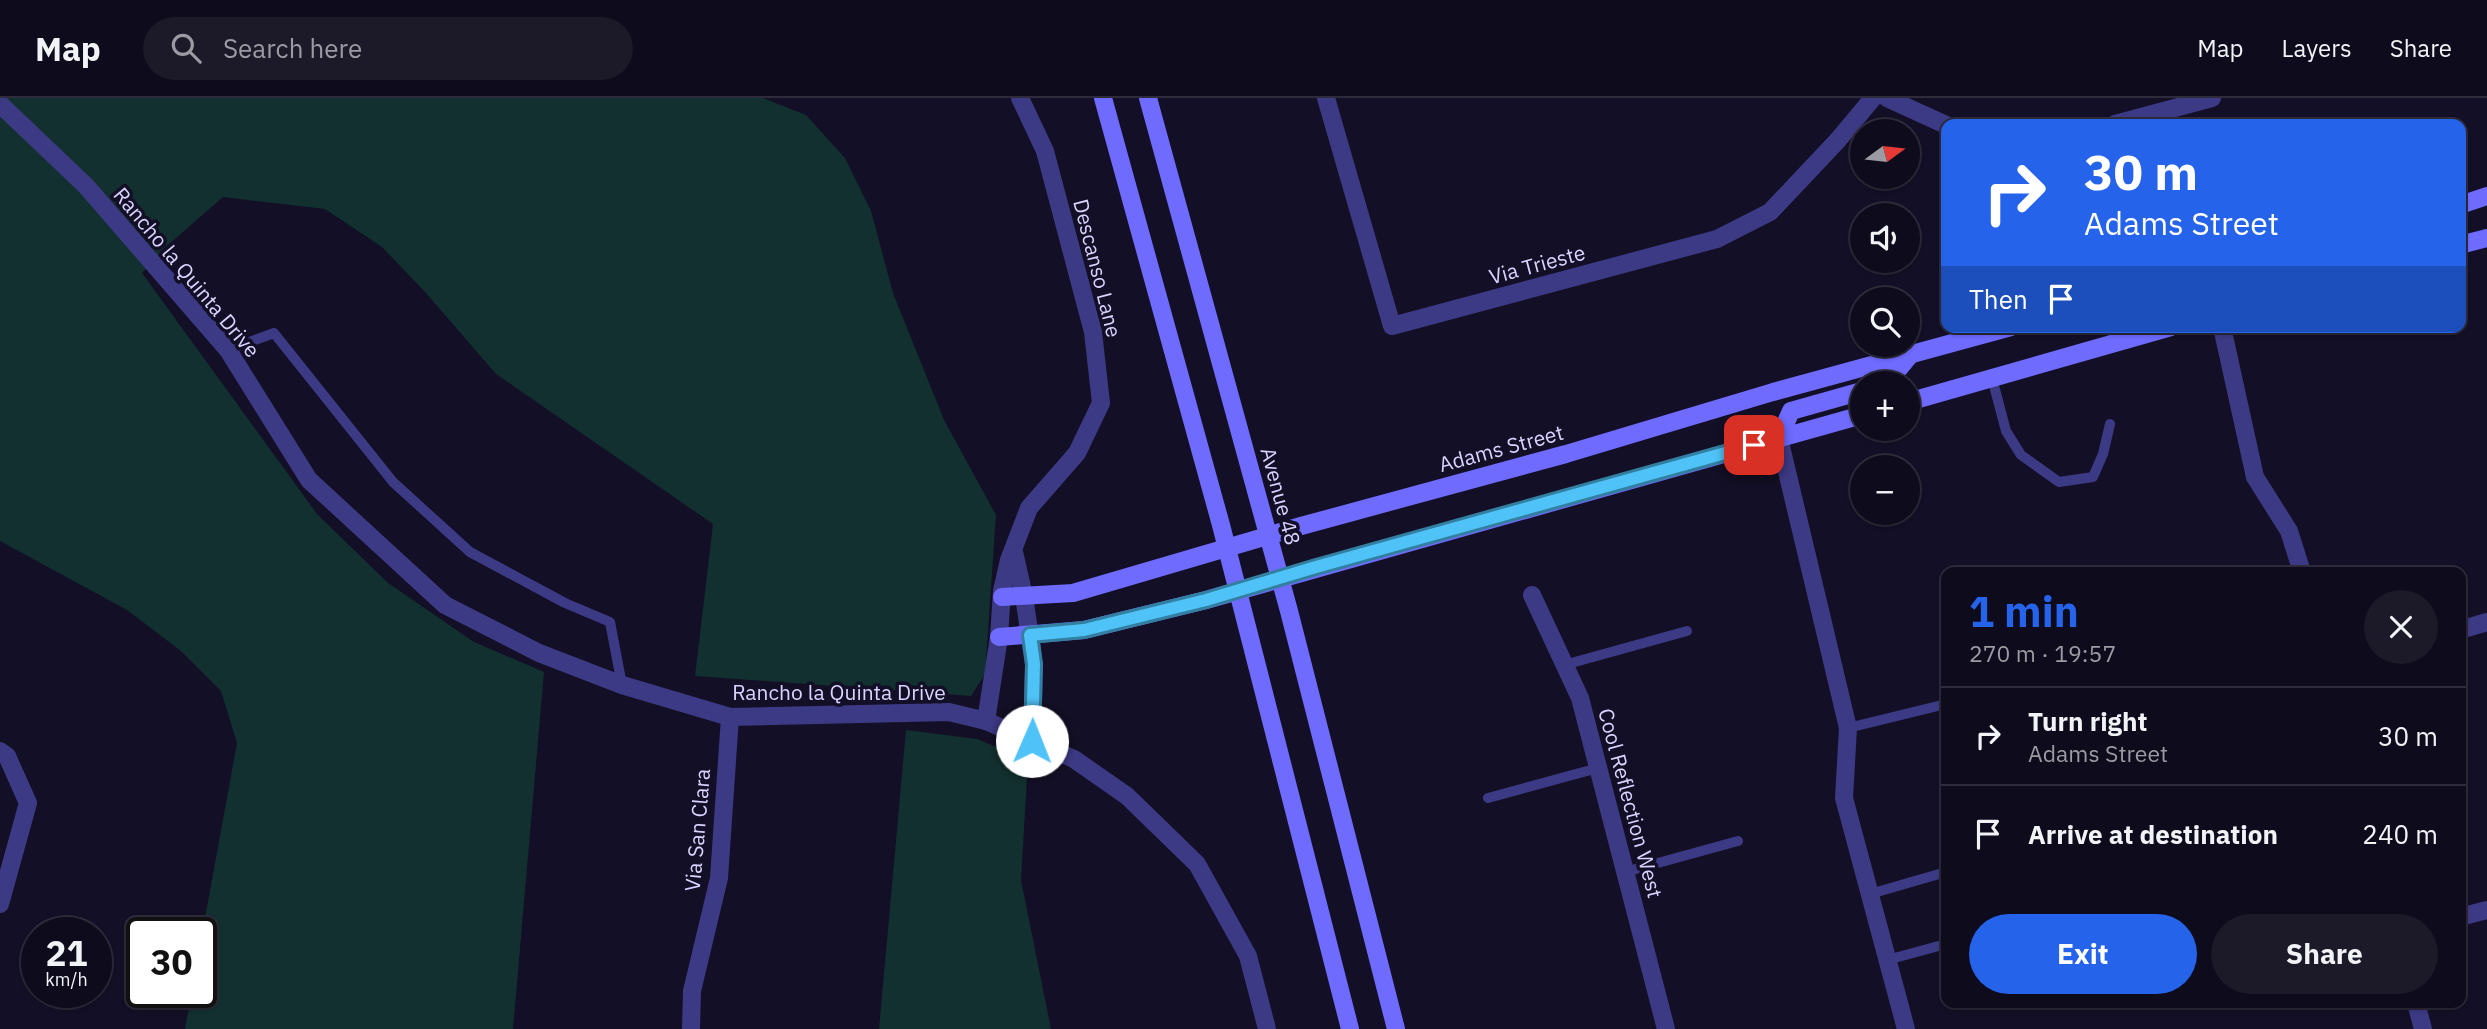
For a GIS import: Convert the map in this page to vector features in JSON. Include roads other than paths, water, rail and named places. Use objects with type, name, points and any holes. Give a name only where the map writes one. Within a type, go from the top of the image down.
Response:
[{"type":"street","name":"Descanso Lane","points":[[986,721],[999,637],[1002,597],[1013,548],[1028,508],[1077,453],[1101,403],[1093,332],[1083,293],[1045,150],[1020,98]]},
{"type":"street","points":[[1104,98],[1227,548],[1350,1029]]},
{"type":"street","name":"Avenue 48","points":[[1148,98],[1269,536],[1396,1029]]},
{"type":"street","name":"Via Trieste","points":[[1326,98],[1392,326],[1717,239],[1770,212],[1838,140],[1873,98]]},
{"type":"street","points":[[1887,98],[1941,122]]},
{"type":"street","points":[[2133,119],[2211,98]]},
{"type":"street","name":"Rancho la Quinta Drive","points":[[0,104],[86,186],[228,350],[309,480],[445,605],[539,653],[622,685],[730,717],[949,712],[986,721],[1074,760],[1127,796],[1197,864],[1248,956],[1267,1029]]},
{"type":"street","points":[[2466,203],[2487,196]]},
{"type":"street","points":[[2466,244],[2487,238]]},
{"type":"street","name":"Adams Street","points":[[1920,352],[1989,333]]},
{"type":"street","points":[[1920,399],[2150,333]]},
{"type":"street","points":[[2223,333],[2255,477],[2289,531],[2300,567]]},
{"type":"street","name":"Adams Street","points":[[1002,597],[1073,593],[1900,357]]},
{"type":"street","points":[[1897,371],[1909,357]]},
{"type":"street","points":[[1850,394],[1791,411],[1779,438],[1848,728],[1844,798],[1906,1029]]},
{"type":"street","points":[[999,637],[1084,630],[1238,591],[1850,418]]},
{"type":"street","points":[[1013,548],[1024,596],[1034,664],[1032,741]]},
{"type":"street","name":"Cool Reflection West","points":[[1532,595],[1580,698],[1666,1029]]},
{"type":"street","points":[[2466,628],[2487,622]]},
{"type":"street","name":"Via San Clara","points":[[691,1029],[692,991],[719,878],[730,717]]},
{"type":"street","points":[[0,751],[7,756],[28,803],[0,904]]},
{"type":"street","points":[[2466,915],[2487,910]]},
{"type":"street","points":[[2417,1008],[2423,1029]]},
{"type":"lane","points":[[228,350],[274,333],[393,482],[470,552],[565,603],[610,622],[622,685]]},
{"type":"lane","points":[[1992,378],[2006,431],[2021,455],[2059,482],[2093,477],[2103,454],[2110,424]]},
{"type":"lane","points":[[1564,664],[1687,631]]},
{"type":"lane","points":[[1848,728],[1941,705]]},
{"type":"lane","points":[[1488,798],[1598,768]]},
{"type":"lane","points":[[1625,872],[1738,841]]},
{"type":"lane","points":[[1870,894],[1941,874]]},
{"type":"lane","points":[[1887,960],[1941,945]]}]
